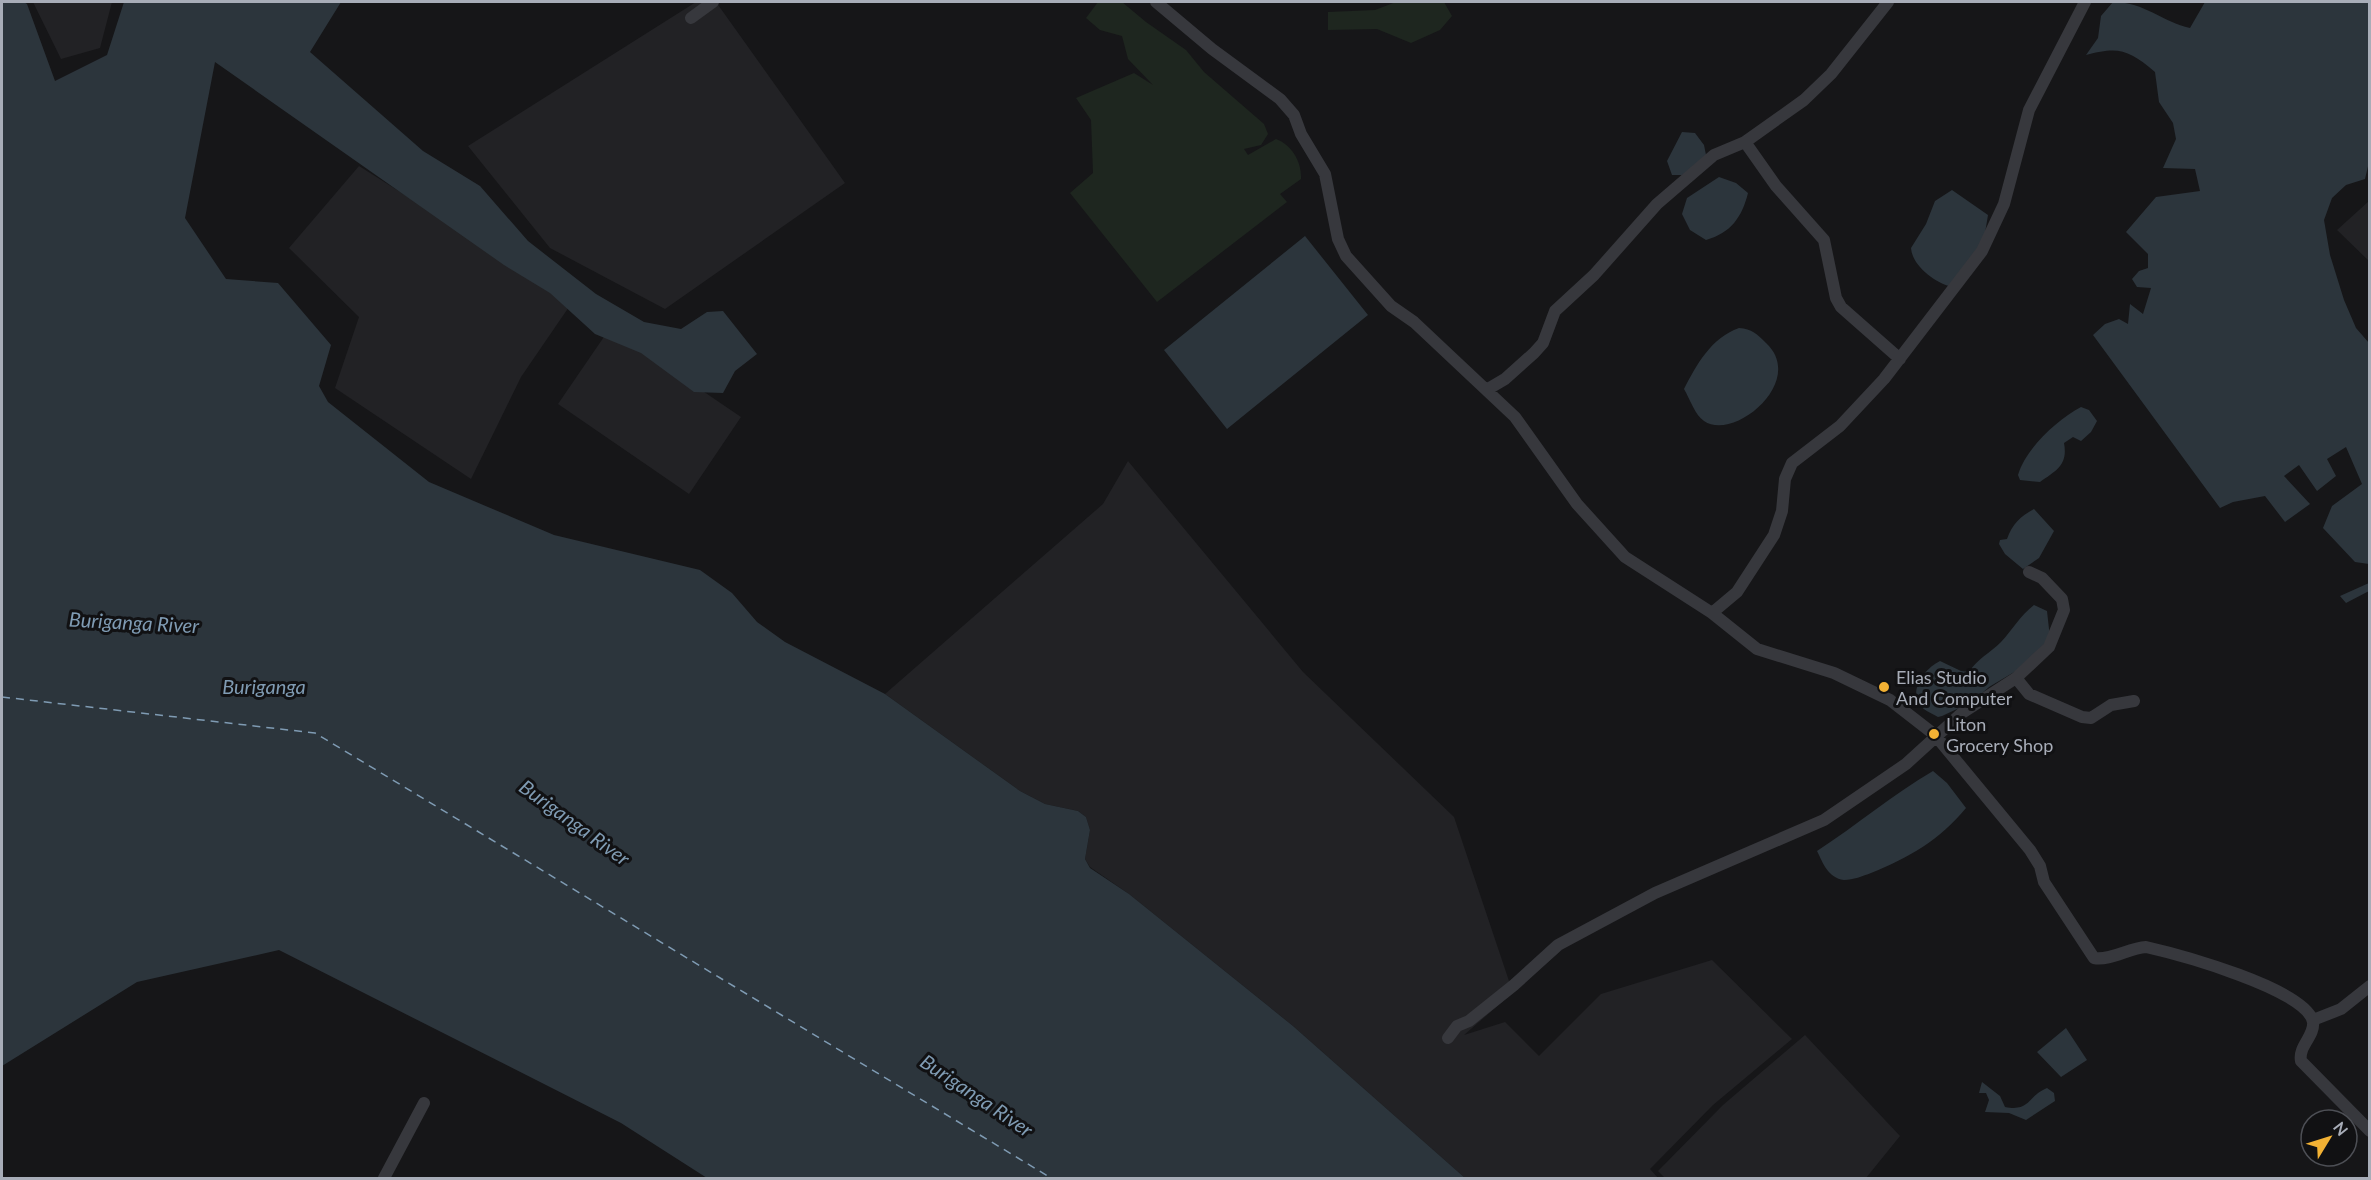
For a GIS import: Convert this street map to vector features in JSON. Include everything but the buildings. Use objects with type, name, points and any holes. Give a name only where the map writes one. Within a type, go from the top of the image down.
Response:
[{"type":"street","points":[[691,18],[713,2]]},
{"type":"street","points":[[1156,2],[1212,49],[1280,99],[1294,115],[1301,134],[1325,174],[1338,239],[1346,256],[1391,306],[1414,322],[1488,389],[1530,436],[1577,504],[1625,557],[1712,613],[1757,649],[1834,673],[1876,692],[1935,735],[2030,850],[2040,866],[2044,882],[2094,958],[2102,960],[2131,948],[2146,946],[2268,986],[2296,1004],[2313,1020],[2313,1029],[2300,1054],[2301,1060],[2370,1131]]},
{"type":"street","points":[[1488,389],[1505,379],[1538,348],[1550,328],[1555,311],[1594,275],[1657,204],[1687,177],[1703,167],[1714,155],[1745,142],[1811,94],[1866,32],[1888,2]]},
{"type":"street","points":[[1712,613],[1737,592],[1774,535],[1782,511],[1785,479],[1792,464],[1801,454],[1840,426],[1900,359],[1982,251],[2004,204],[2030,110],[2083,2]]},
{"type":"street","points":[[1745,142],[1776,186],[1824,240],[1836,298],[1841,307],[1900,359]]},
{"type":"street","points":[[1448,1038],[1457,1026],[1469,1021],[1514,985],[1558,945],[1703,871],[1824,820],[1906,764],[1935,735],[1962,713],[2016,678],[2049,647],[2064,610],[2061,599],[2042,578],[2029,572]]},
{"type":"street","points":[[2016,678],[2029,694],[2082,717],[2091,718],[2112,705],[2134,701]]},
{"type":"street","points":[[2313,1020],[2341,1009],[2370,986]]},
{"type":"street","points":[[384,1179],[424,1103]]},
{"type":"shaded area","points":[[33,2],[112,2],[100,48],[61,59]]},
{"type":"shaded area","points":[[696,2],[716,2],[845,183],[665,309],[550,248],[468,146]]},
{"type":"shaded area","points":[[1098,2],[1122,2],[1186,50],[1204,72],[1264,124],[1268,134],[1261,145],[1244,149],[1248,155],[1276,139],[1287,145],[1300,166],[1301,179],[1280,194],[1287,202],[1157,302],[1070,193],[1093,173],[1091,120],[1076,98],[1134,73],[1153,85],[1128,59],[1122,36],[1100,30],[1086,18]]},
{"type":"shaded area","points":[[1396,2],[1444,2],[1452,16],[1440,30],[1411,43],[1377,29],[1328,30],[1328,12],[1375,10]]},
{"type":"shaded area","points":[[359,166],[573,301],[521,377],[471,479],[335,388],[359,317],[289,248]]},
{"type":"shaded area","points":[[2369,201],[2369,261],[2337,230]]},
{"type":"shaded area","points":[[610,328],[741,417],[689,494],[558,404]]},
{"type":"shaded area","points":[[1128,461],[1303,672],[1454,817],[1509,981],[1563,949],[1464,1035],[1505,1022],[1539,1056],[1601,994],[1712,960],[1792,1039],[1713,1105],[1650,1169],[1658,1178],[1465,1178],[1293,1026],[1129,894],[1090,867],[1085,859],[1090,830],[1086,817],[1078,811],[1045,804],[1020,791],[885,694],[1103,504]]},
{"type":"shaded area","points":[[1805,1035],[1900,1136],[1866,1178],[1665,1178],[1658,1171],[1723,1105]]},
{"type":"water","name":"Buriganga","points":[[2,2],[27,4],[55,81],[107,55],[124,2],[341,2],[310,52],[423,151],[480,186],[528,241],[596,294],[644,322],[681,329],[707,312],[723,311],[757,354],[735,371],[723,393],[694,392],[641,353],[595,334],[550,293],[504,265],[215,62],[185,218],[226,279],[278,283],[331,345],[319,386],[328,402],[429,482],[554,535],[700,570],[732,593],[757,622],[785,642],[885,694],[1020,791],[1045,804],[1078,811],[1086,817],[1090,830],[1085,859],[1090,868],[1129,894],[1293,1026],[1465,1178],[707,1178],[621,1123],[279,950],[137,982],[2,1066]]},
{"type":"water","points":[[2113,2],[2143,8],[2190,28],[2205,2],[2369,2],[2369,162],[2365,179],[2346,185],[2332,198],[2324,220],[2330,255],[2344,300],[2356,328],[2369,343],[2369,564],[2355,562],[2323,528],[2332,506],[2362,484],[2346,447],[2327,459],[2336,476],[2317,491],[2299,465],[2284,476],[2310,504],[2285,522],[2265,496],[2233,502],[2220,508],[2093,335],[2105,324],[2119,319],[2128,324],[2130,304],[2143,314],[2151,288],[2137,287],[2132,279],[2139,271],[2148,268],[2148,254],[2126,232],[2156,197],[2200,191],[2195,169],[2163,168],[2176,139],[2173,123],[2159,102],[2155,72],[2138,59],[2123,52],[2107,51],[2086,55],[2098,38],[2101,16]]},
{"type":"water","points":[[1682,132],[1695,133],[1704,145],[1707,160],[1682,175],[1672,175],[1667,161]]},
{"type":"water","points":[[1719,177],[1736,183],[1748,193],[1739,217],[1734,223],[1722,233],[1706,240],[1690,230],[1682,214],[1687,198]]},
{"type":"water","points":[[1952,190],[1988,215],[1983,245],[1949,286],[1925,272],[1915,261],[1911,248],[1926,224],[1935,201]]},
{"type":"water","points":[[1305,236],[1368,315],[1227,429],[1164,350]]},
{"type":"water","points":[[1739,328],[1754,332],[1766,343],[1776,358],[1778,374],[1772,390],[1762,404],[1748,416],[1732,423],[1717,425],[1701,418],[1684,389],[1700,361],[1713,345],[1729,332]]},
{"type":"water","points":[[2081,407],[2089,410],[2097,421],[2091,432],[2081,441],[2073,437],[2064,443],[2063,462],[2040,482],[2020,480],[2018,475],[2022,465],[2035,445],[2062,419]]},
{"type":"water","points":[[2034,509],[2054,531],[2039,558],[2023,569],[2005,554],[1999,544],[2000,540],[2007,539],[2018,521]]},
{"type":"water","points":[[2369,583],[2369,591],[2346,603],[2340,596]]},
{"type":"water","points":[[2034,605],[2047,611],[2050,638],[2021,668],[1989,687],[1972,702],[1942,716],[1938,717],[1922,707],[1916,696],[1918,684],[1930,668],[1940,661],[1961,671],[1969,672],[2001,642]]},
{"type":"water","points":[[1933,771],[1947,783],[1966,808],[1945,830],[1923,847],[1861,877],[1844,880],[1830,873],[1817,851]]},
{"type":"water","points":[[2066,1028],[2087,1060],[2061,1077],[2037,1052]]},
{"type":"water","points":[[1982,1082],[2000,1096],[2005,1107],[2020,1107],[2047,1088],[2054,1093],[2055,1101],[2026,1120],[2009,1113],[1985,1112],[1989,1100],[1986,1093],[1979,1093]]},
{"type":"ferry route","points":[[2,697],[315,733],[1051,1178]]},
{"type":"place","name":"Elias Studio And Computer","points":[[1884,687]]},
{"type":"place","name":"Liton Grocery Shop","points":[[1934,734]]},
{"type":"water label","name":"Buriganga River","points":[[134,622]]},
{"type":"water label","name":"Buriganga River","points":[[575,822]]},
{"type":"water label","name":"Buriganga River","points":[[977,1095]]}]
